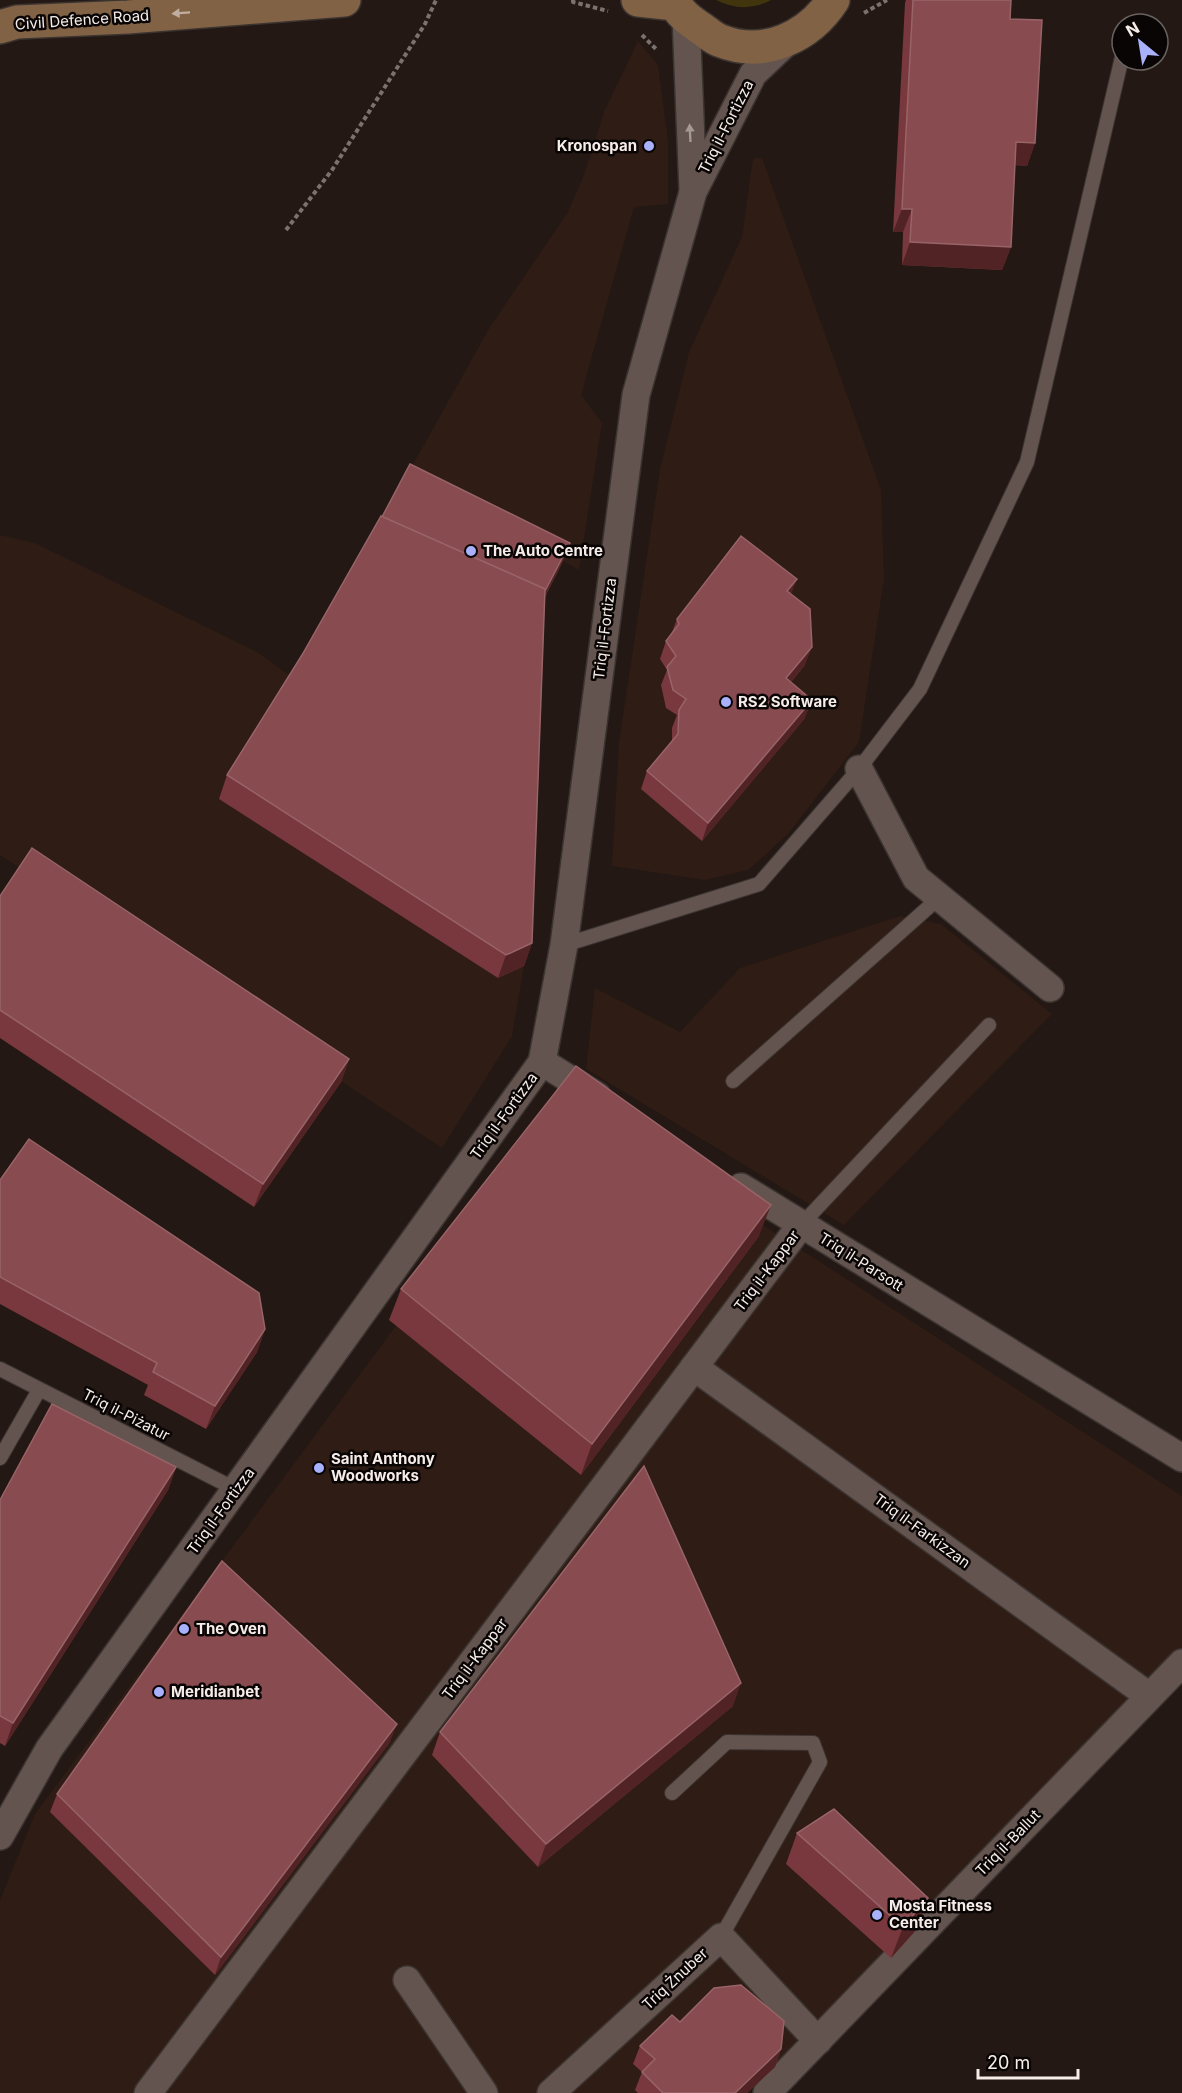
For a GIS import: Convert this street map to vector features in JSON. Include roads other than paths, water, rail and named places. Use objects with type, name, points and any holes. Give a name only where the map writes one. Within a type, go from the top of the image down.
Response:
[{"type":"main road","name":"Civil Defence Road","points":[[0,5],[37,0]]},
{"type":"main road","name":"Civil Defence Road","points":[[0,27],[17,22],[128,17],[344,0]]},
{"type":"main road","points":[[638,0],[678,7],[720,41],[743,46],[766,46],[790,39],[809,28],[833,0]]},
{"type":"street","name":"Triq il-Fortizza","points":[[678,7],[693,192]]},
{"type":"street","name":"Triq il-Fortizza","points":[[0,1836],[49,1749],[542,1062],[564,945],[636,394],[693,192],[753,74],[790,39]]},
{"type":"street","points":[[859,769],[916,878],[1050,988]]},
{"type":"street","points":[[542,1062],[622,1112]]},
{"type":"street","name":"Triq il-Parsott","points":[[721,1175],[1182,1458]]},
{"type":"street","name":"Triq il-Kappar","points":[[148,2093],[801,1225]]},
{"type":"street","name":"Triq il-Farkizzan","points":[[694,1367],[1149,1696]]},
{"type":"street","points":[[1149,1696],[1182,1663]]},
{"type":"street","name":"Triq il-Ballut","points":[[767,2093],[1149,1696]]},
{"type":"street","name":"Triq Żnuber","points":[[551,2093],[721,1937],[818,2041]]},
{"type":"street","points":[[407,1980],[484,2093]]},
{"type":"lane","points":[[564,945],[759,884],[859,769],[920,689],[1027,462],[1118,72]]},
{"type":"lane","points":[[733,1081],[940,897]]},
{"type":"lane","points":[[801,1225],[989,1025]]},
{"type":"lane","name":"Triq il-Piżatur","points":[[0,1369],[237,1490]]},
{"type":"lane","points":[[0,1458],[39,1390]]},
{"type":"lane","points":[[672,1793],[727,1742],[813,1743],[820,1762],[721,1937]]},
{"type":"place","name":"Kronospan","points":[[649,146]]},
{"type":"place","name":"The Auto Centre","points":[[471,551]]},
{"type":"place","name":"RS2 Software","points":[[726,702]]},
{"type":"place","name":"Saint Anthony Woodworks","points":[[319,1468]]},
{"type":"place","name":"The Oven","points":[[184,1629]]},
{"type":"place","name":"Meridianbet","points":[[159,1692]]},
{"type":"place","name":"Mosta Fitness Center","points":[[877,1915]]}]
